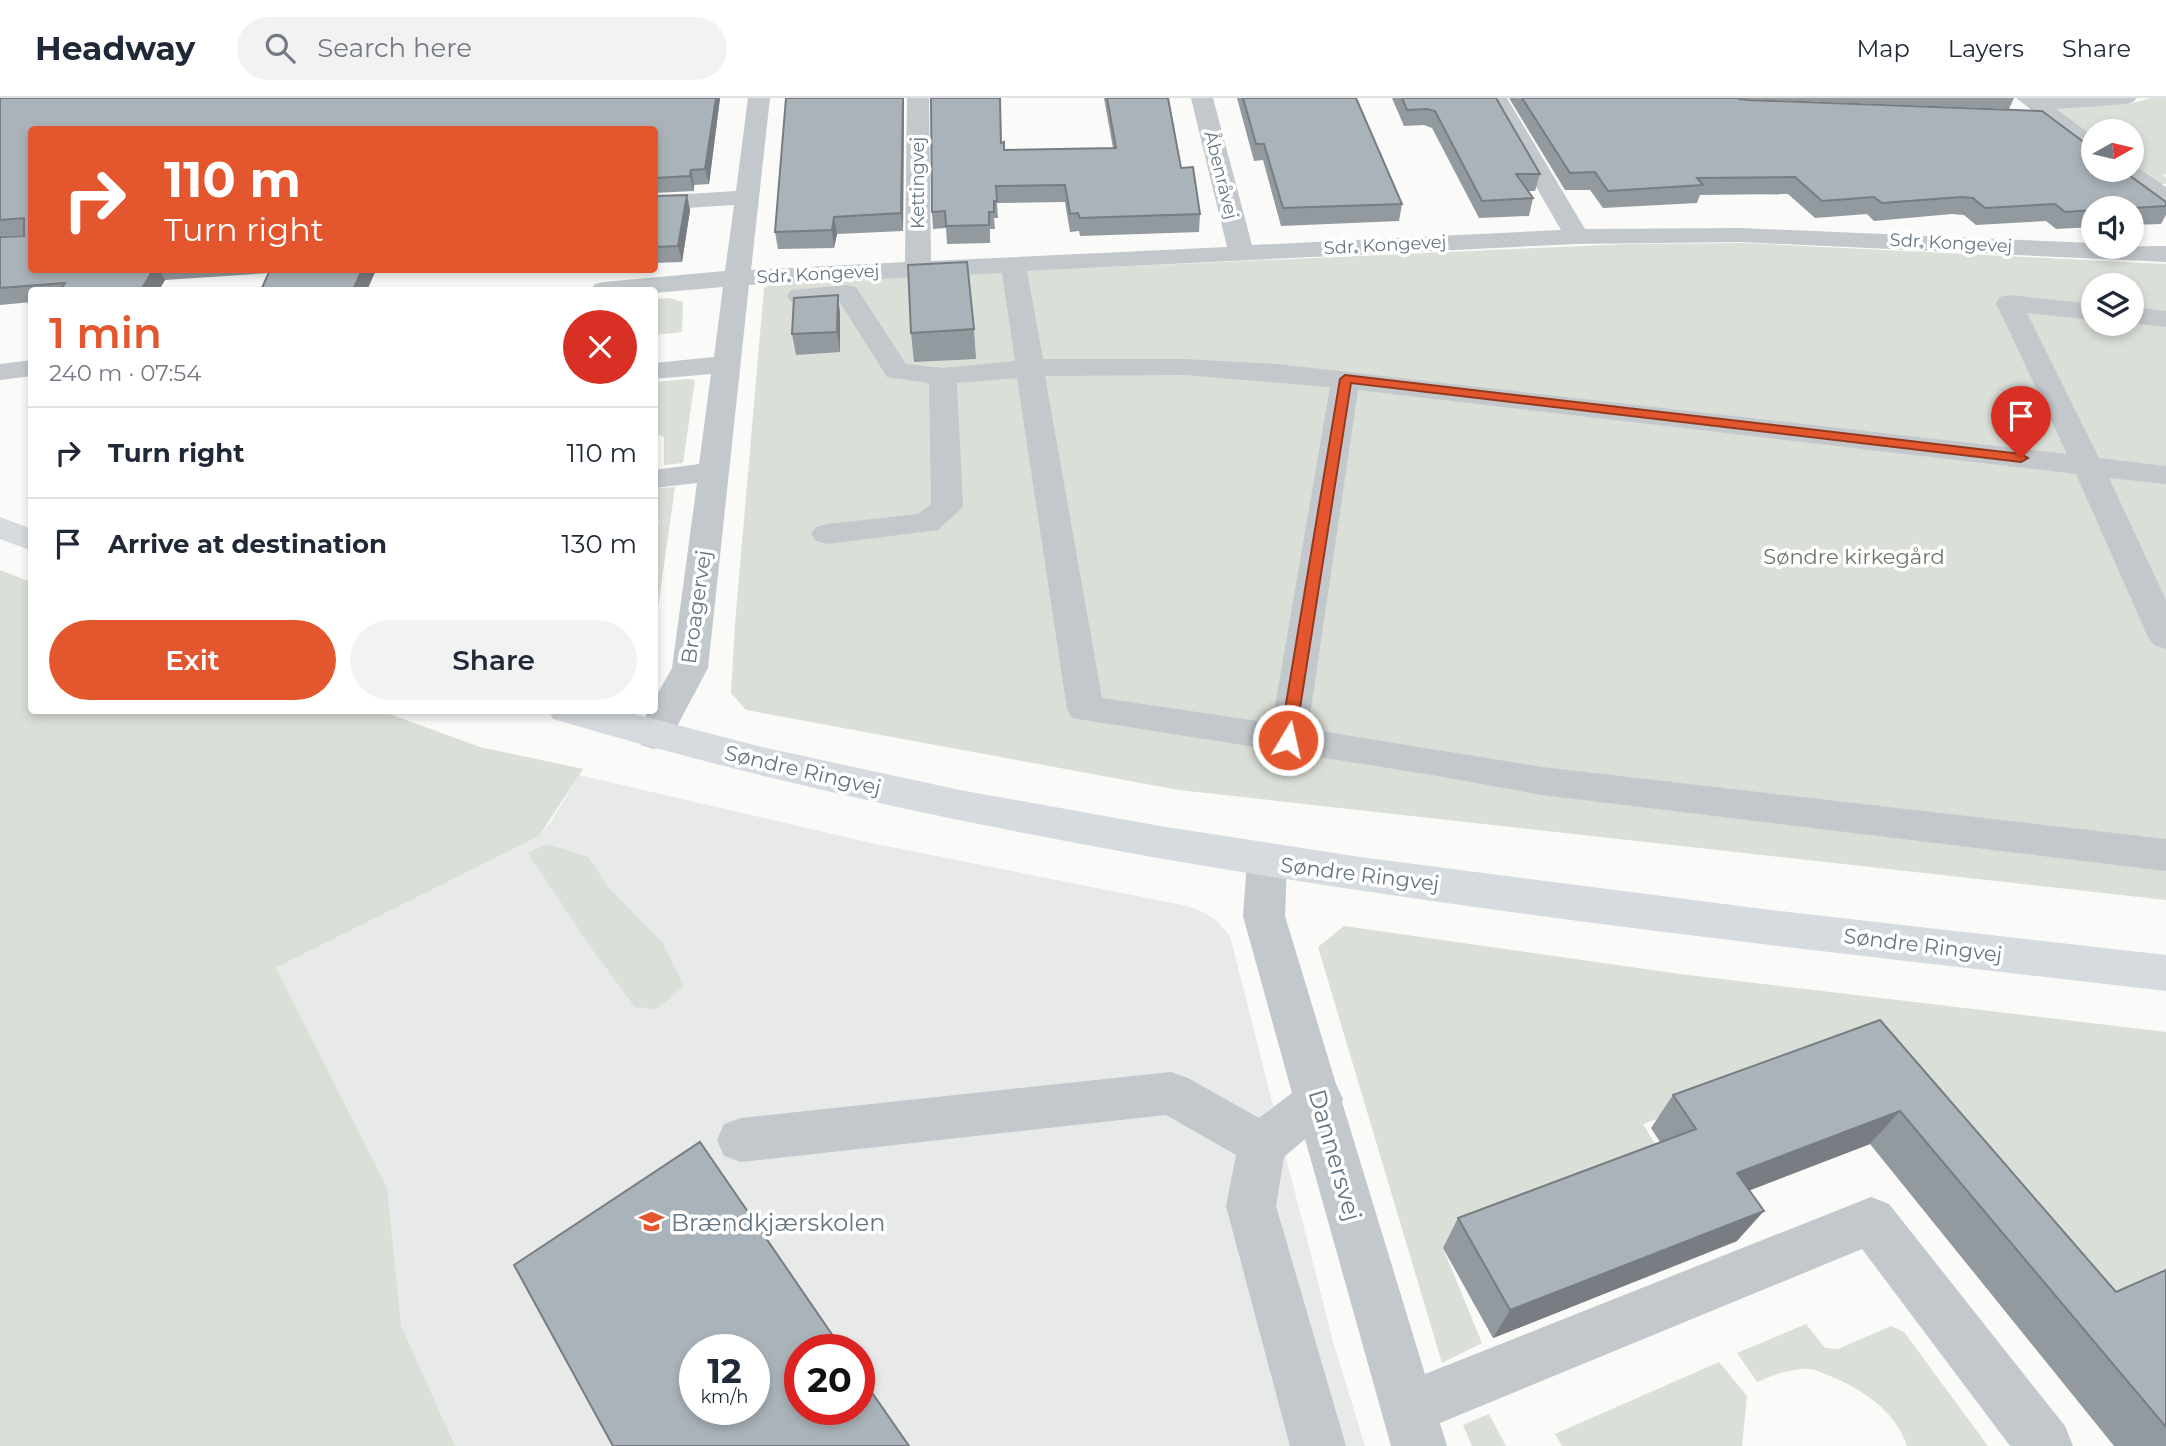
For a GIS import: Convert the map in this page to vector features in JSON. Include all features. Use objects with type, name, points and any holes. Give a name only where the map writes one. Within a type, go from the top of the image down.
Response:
[{"type":"main road","points":[[0,527],[28,539]]},
{"type":"main road","name":"Søndre Ringvej","points":[[580,714],[654,736],[914,795],[1267,862],[1791,930],[2166,973]]},
{"type":"street","name":"Broagervej","points":[[654,736],[690,668],[759,98]]},
{"type":"street","name":"Kettingvej","points":[[918,98],[918,268]]},
{"type":"street","name":"Åbenråvej","points":[[1202,98],[1241,252]]},
{"type":"street","points":[[1496,98],[1577,237]]},
{"type":"street","points":[[2031,101],[2126,98]]},
{"type":"street","points":[[2031,101],[2081,138]]},
{"type":"street","points":[[2015,118],[2056,120]]},
{"type":"street","points":[[2144,182],[2162,193]]},
{"type":"street","points":[[658,203],[746,197]]},
{"type":"street","name":"Sdr. Kongevej","points":[[637,287],[736,278],[918,268],[1577,237],[1740,235],[2166,254]]},
{"type":"street","points":[[1013,263],[1085,709],[1432,761],[1542,781],[2166,855]]},
{"type":"street","points":[[784,297],[942,288]]},
{"type":"street","points":[[847,293],[897,371],[943,376],[1031,368],[1185,367],[1345,379],[2166,475]]},
{"type":"street","points":[[2081,311],[2009,303],[2088,466],[2166,638]]},
{"type":"street","points":[[2144,316],[2166,319]]},
{"type":"street","points":[[658,372],[726,364]]},
{"type":"street","points":[[0,372],[28,368]]},
{"type":"street","points":[[827,534],[927,523],[947,507],[943,376]]},
{"type":"street","points":[[1288,740],[1345,379]]},
{"type":"street","points":[[658,479],[713,472]]},
{"type":"street","name":"Dannersvej","points":[[1267,862],[1264,916],[1320,1099],[1412,1427]]},
{"type":"street","points":[[741,1139],[1171,1093],[1262,1145]]},
{"type":"street","points":[[1318,1446],[1251,1206],[1262,1145],[1320,1099]]},
{"type":"street","points":[[1412,1427],[1871,1221],[2045,1446]]},
{"type":"shaded area","name":"Brændkjærskolen","points":[[579,775],[871,843],[1187,906],[1217,921],[1230,936],[1332,1338],[1365,1446],[0,1446],[0,1107],[539,836]]},
{"type":"green space","points":[[2166,98],[2166,174],[2163,175],[2166,184],[2159,184],[2144,174],[2144,119],[2081,119],[2081,130],[2048,107],[2132,103]]},
{"type":"green space","name":"Søndre kirkegård","points":[[1745,243],[2166,264],[2166,900],[1179,790],[746,710],[731,693],[735,624],[764,288],[776,282],[1627,244]]},
{"type":"green space","points":[[669,298],[683,302],[682,332],[658,335],[658,299]]},
{"type":"green space","points":[[695,380],[683,463],[664,465],[664,437],[658,435],[658,382]]},
{"type":"green space","points":[[675,487],[658,608],[659,520],[658,488]]},
{"type":"green space","points":[[0,570],[28,581],[28,714],[389,714],[480,747],[583,769],[539,836],[276,968],[387,1188],[401,1326],[455,1446],[0,1446]]},
{"type":"green space","points":[[547,844],[588,857],[609,888],[662,942],[684,986],[657,1009],[635,1007],[592,949],[528,853]]},
{"type":"green space","points":[[1344,926],[1680,974],[2166,1032],[2166,1270],[2075,1314],[1849,1051],[1643,1124],[1664,1158],[1458,1232],[1443,1248],[1482,1343],[1442,1363],[1318,947]]},
{"type":"green space","points":[[1806,1324],[1825,1348],[1838,1349],[1891,1326],[1904,1332],[1988,1446],[1907,1446],[1895,1422],[1876,1403],[1842,1381],[1814,1370],[1789,1371],[1757,1382],[1737,1353]]},
{"type":"green space","points":[[1719,1362],[1747,1396],[1742,1446],[1562,1446],[1555,1434]]},
{"type":"green space","points":[[1489,1414],[1506,1446],[1472,1446],[1463,1425]]},
{"type":"building","points":[[0,98],[716,98],[705,169],[691,170],[690,176],[658,178],[658,126],[28,126],[28,273],[151,273],[143,287],[62,287],[65,283],[0,288],[0,237],[24,236],[24,218],[0,220]]},
{"type":"building","points":[[786,98],[903,98],[901,213],[834,217],[832,230],[775,232]]},
{"type":"building","points":[[931,98],[1000,98],[1001,143],[1004,142],[1004,150],[1116,148],[1107,98],[1168,98],[1181,168],[1193,167],[1200,214],[1080,218],[1078,213],[1070,214],[1065,185],[996,186],[997,201],[994,201],[994,212],[989,212],[989,225],[946,226],[945,211],[932,212]]},
{"type":"building","points":[[1243,98],[1356,98],[1402,204],[1283,208],[1264,144],[1256,144]]},
{"type":"building","points":[[1402,98],[1496,98],[1540,174],[1516,174],[1533,198],[1482,201],[1435,111],[1407,110]]},
{"type":"building","points":[[1522,98],[1738,98],[2042,111],[2081,140],[2081,182],[2138,182],[2166,202],[2166,206],[2144,207],[2144,196],[2081,196],[2081,211],[2065,212],[2055,204],[1985,208],[1973,198],[1961,197],[1882,203],[1874,197],[1822,201],[1795,177],[1697,178],[1703,185],[1608,191],[1595,172],[1570,173]]},
{"type":"building","points":[[687,195],[678,246],[658,247],[658,196]]},
{"type":"building","points":[[967,262],[974,329],[911,333],[908,265]]},
{"type":"building","points":[[269,273],[361,273],[354,287],[262,287]]},
{"type":"building","points":[[838,295],[837,332],[792,334],[794,298]]},
{"type":"building","points":[[1880,1020],[2116,1292],[2166,1270],[2166,1427],[1900,1111],[1737,1173],[1764,1211],[1510,1310],[1458,1218],[1696,1129],[1673,1095]]},
{"type":"building","points":[[700,1142],[832,1334],[784,1334],[784,1425],[875,1425],[875,1397],[909,1446],[613,1446],[514,1265]]},
{"type":"place","name":"Brændkjærskolen","points":[[651,1222]]},
{"type":"route","points":[[1288,740],[1345,379],[2021,458]]}]
